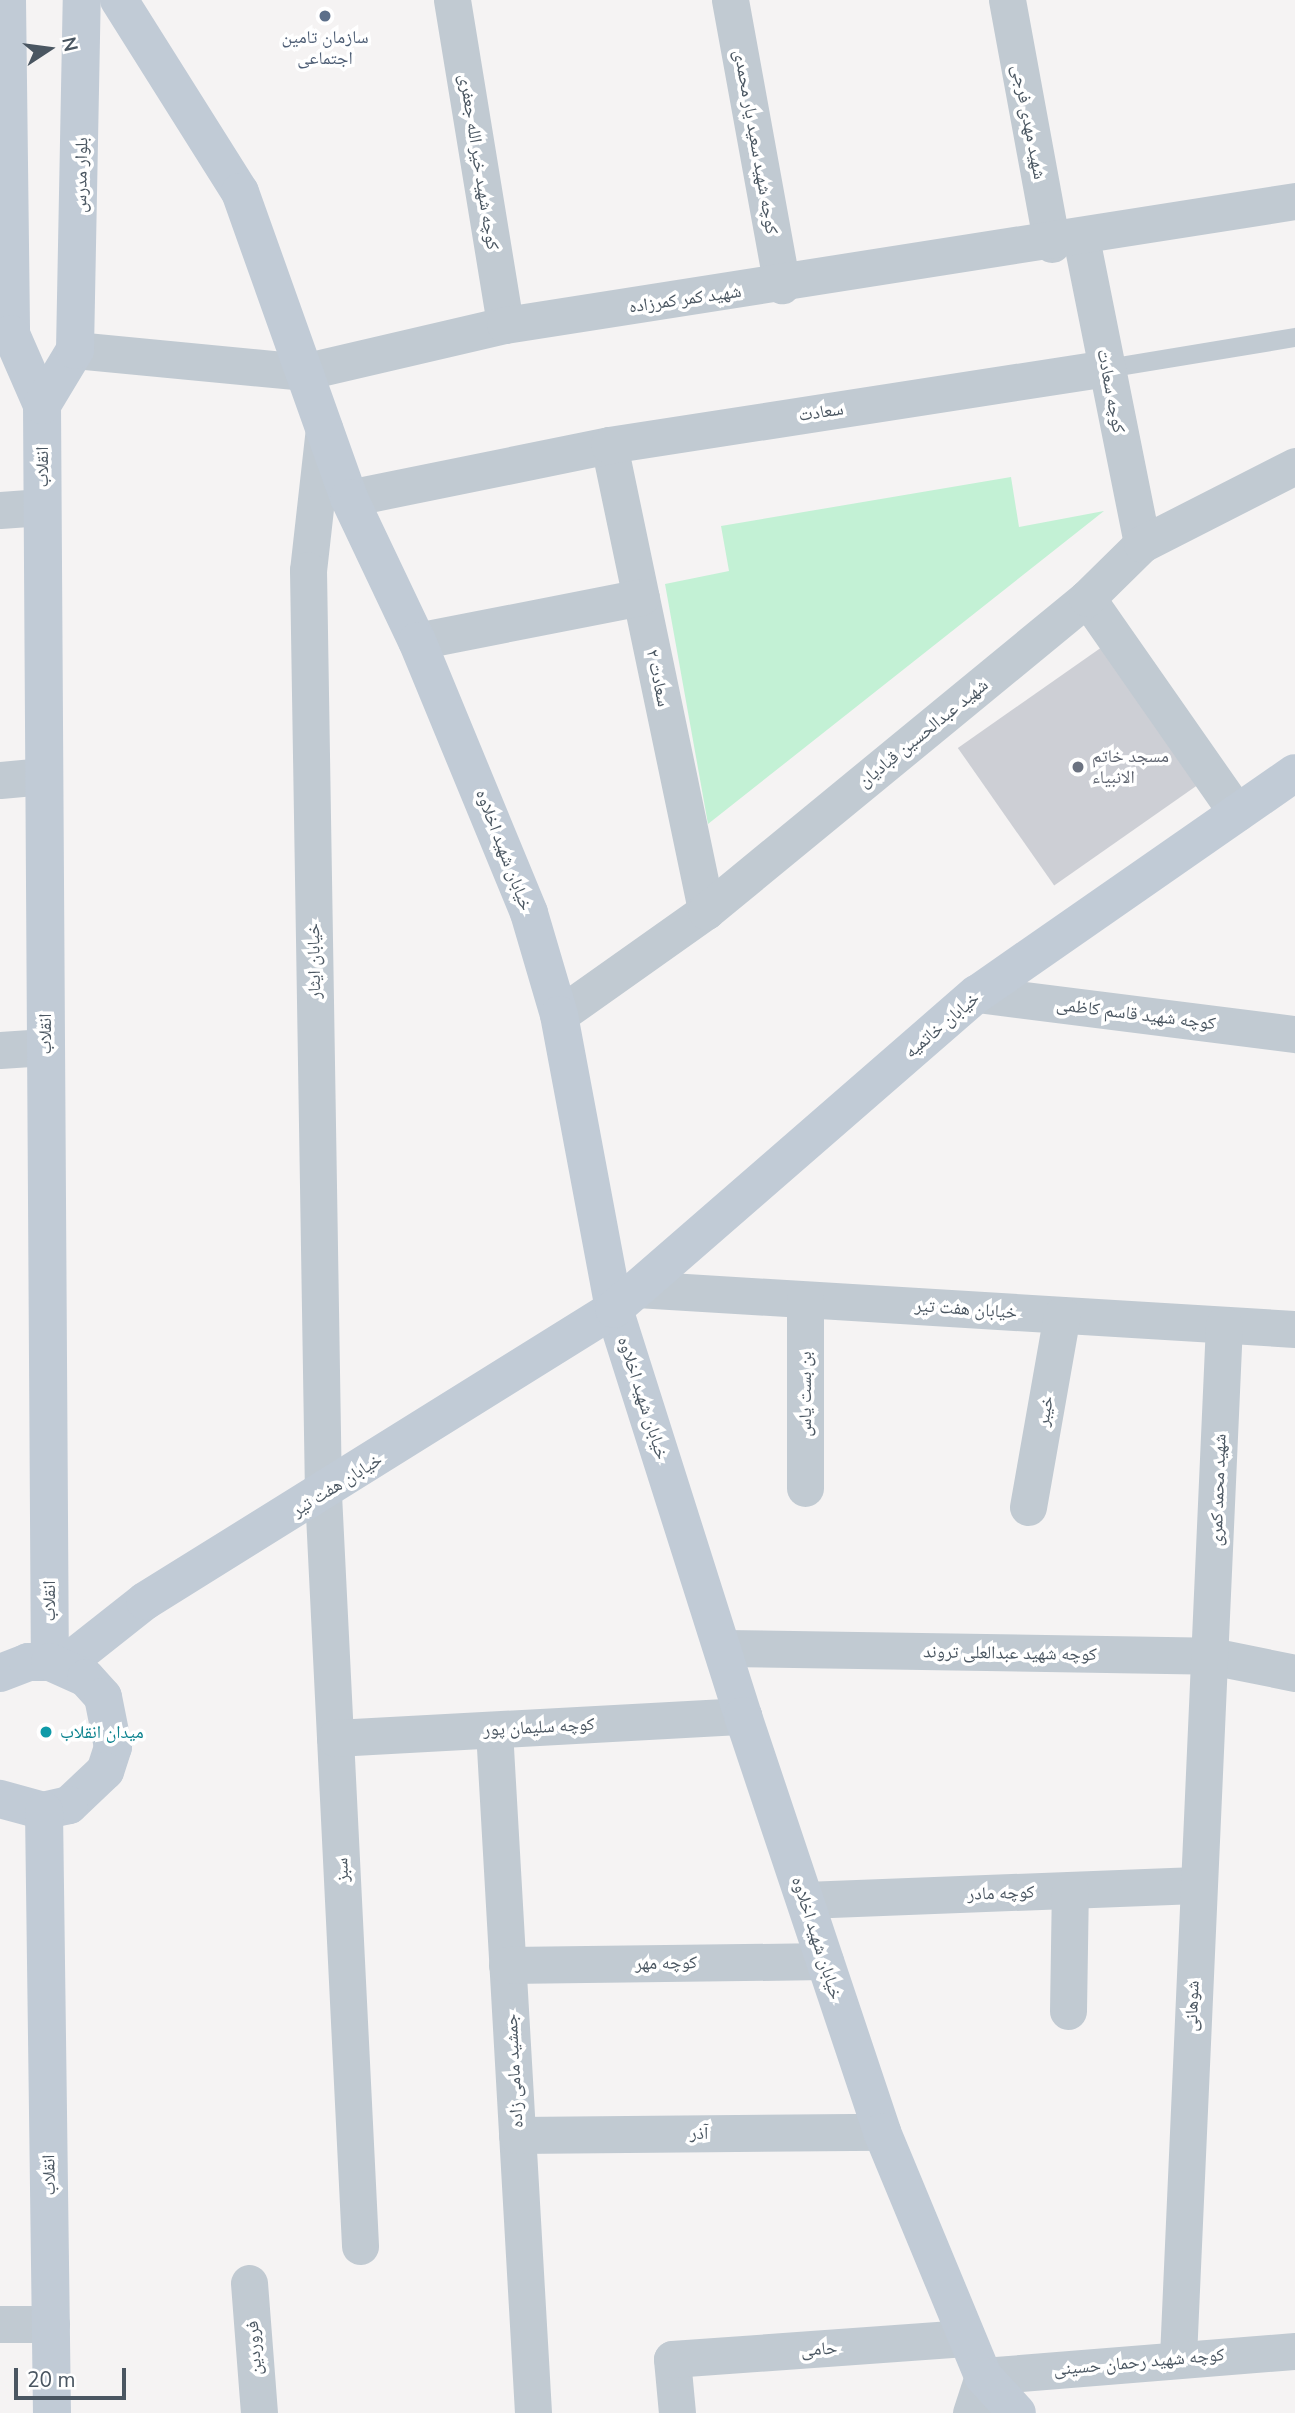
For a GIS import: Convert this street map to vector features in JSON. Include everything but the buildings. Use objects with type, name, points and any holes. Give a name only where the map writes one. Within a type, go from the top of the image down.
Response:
[{"type":"street","points":[[7,0],[4,62],[6,333],[75,350],[42,405]]},
{"type":"street","name":"بلوار مدرس","points":[[75,350],[82,0]]},
{"type":"street","name":"خیابان شهید اخلاوه","points":[[119,0],[240,192],[349,498],[417,641],[529,913],[559,1015],[626,1299],[743,1716],[881,2132],[983,2376],[1017,2413]]},
{"type":"street","name":"کوچه شهید خیر الله جعفری","points":[[452,0],[505,325]]},
{"type":"street","name":"کوچه شهید سعید یار محمدی","points":[[730,0],[782,285]]},
{"type":"street","name":"شهید مهدی فرجی","points":[[1007,0],[1067,241]]},
{"type":"street","name":"شهید کمر کمرزاده","points":[[75,350],[303,372],[505,325],[1067,241],[1295,201]]},
{"type":"street","name":"کوچه سعادت","points":[[1067,241],[1107,368],[1142,544]]},
{"type":"street","name":"انقلاب","points":[[6,333],[42,405],[45,1047],[57,1664]]},
{"type":"street","name":"سعادت","points":[[349,498],[609,444],[1107,368]]},
{"type":"street","name":"خیابان ایثار","points":[[323,1494],[308,570],[324,428]]},
{"type":"street","name":"سعادت ۲","points":[[609,444],[706,911]]},
{"type":"street","name":"شهید عبدالحسین قبادیان","points":[[559,1015],[706,911],[1087,598],[1142,544],[1295,466]]},
{"type":"street","points":[[0,510],[42,508]]},
{"type":"street","points":[[417,641],[641,597]]},
{"type":"street","points":[[1087,598],[1237,813]]},
{"type":"street","points":[[0,780],[44,776]]},
{"type":"street","name":"خیابان خاتمیه","points":[[626,1299],[977,994],[1237,813],[1287,786]]},
{"type":"street","name":"کوچه شهید قاسم کاظمی","points":[[977,994],[1295,1034]]},
{"type":"street","points":[[0,1051],[45,1047]]},
{"type":"street","name":"خیابان هفت تیر","points":[[57,1664],[145,1601],[323,1494],[626,1299],[805,1300],[1295,1329]]},
{"type":"street","name":"بن بست یاس","points":[[805,1300],[805,1488]]},
{"type":"street","name":"خیبر","points":[[1028,1507],[1062,1315]]},
{"type":"street","name":"شهید محمد کمری","points":[[1211,1656],[1224,1325]]},
{"type":"street","name":"سبز","points":[[323,1494],[360,2246]]},
{"type":"street","name":"کوچه شهید عبدالعلی تروند","points":[[724,1648],[1211,1656],[1295,1673]]},
{"type":"street","name":"شوهانی","points":[[1178,2357],[1197,1885],[1211,1656]]},
{"type":"street","points":[[0,1673],[28,1662],[57,1664],[103,1698],[113,1747],[90,1791],[44,1811],[0,1799]]},
{"type":"street","name":"کوچه سلیمان پور","points":[[335,1738],[743,1716]]},
{"type":"street","name":"جمشید مامی زاده","points":[[495,1730],[533,2413]]},
{"type":"street","name":"انقلاب","points":[[44,1811],[52,2413]]},
{"type":"street","name":"کوچه مادر","points":[[804,1900],[1197,1885]]},
{"type":"street","points":[[1068,2011],[1070,1890]]},
{"type":"street","name":"کوچه مهر","points":[[508,1965],[825,1961]]},
{"type":"street","name":"آذر","points":[[517,2135],[881,2132]]},
{"type":"street","name":"فروردین","points":[[249,2283],[259,2413]]},
{"type":"street","points":[[0,2324],[51,2324]]},
{"type":"street","name":"حامی","points":[[677,2413],[672,2359],[965,2338]]},
{"type":"street","name":"کوچه شهید رحمان حسینی","points":[[983,2376],[1178,2357],[1295,2351]]},
{"type":"street","points":[[971,2413],[983,2376]]},
{"type":"lane","name":"سعادت","points":[[1107,368],[1295,337]]},
{"type":"green space","points":[[1011,477],[1019,527],[1104,511],[708,824],[665,584],[729,571],[721,526]]},
{"type":"place","name":"سازمان تامین اجتماعی","points":[[325,16]]},
{"type":"place","name":"مسجد خاتم الانبیاء","points":[[1078,767]]},
{"type":"place","name":"میدان انقلاب","points":[[46,1732]]}]
